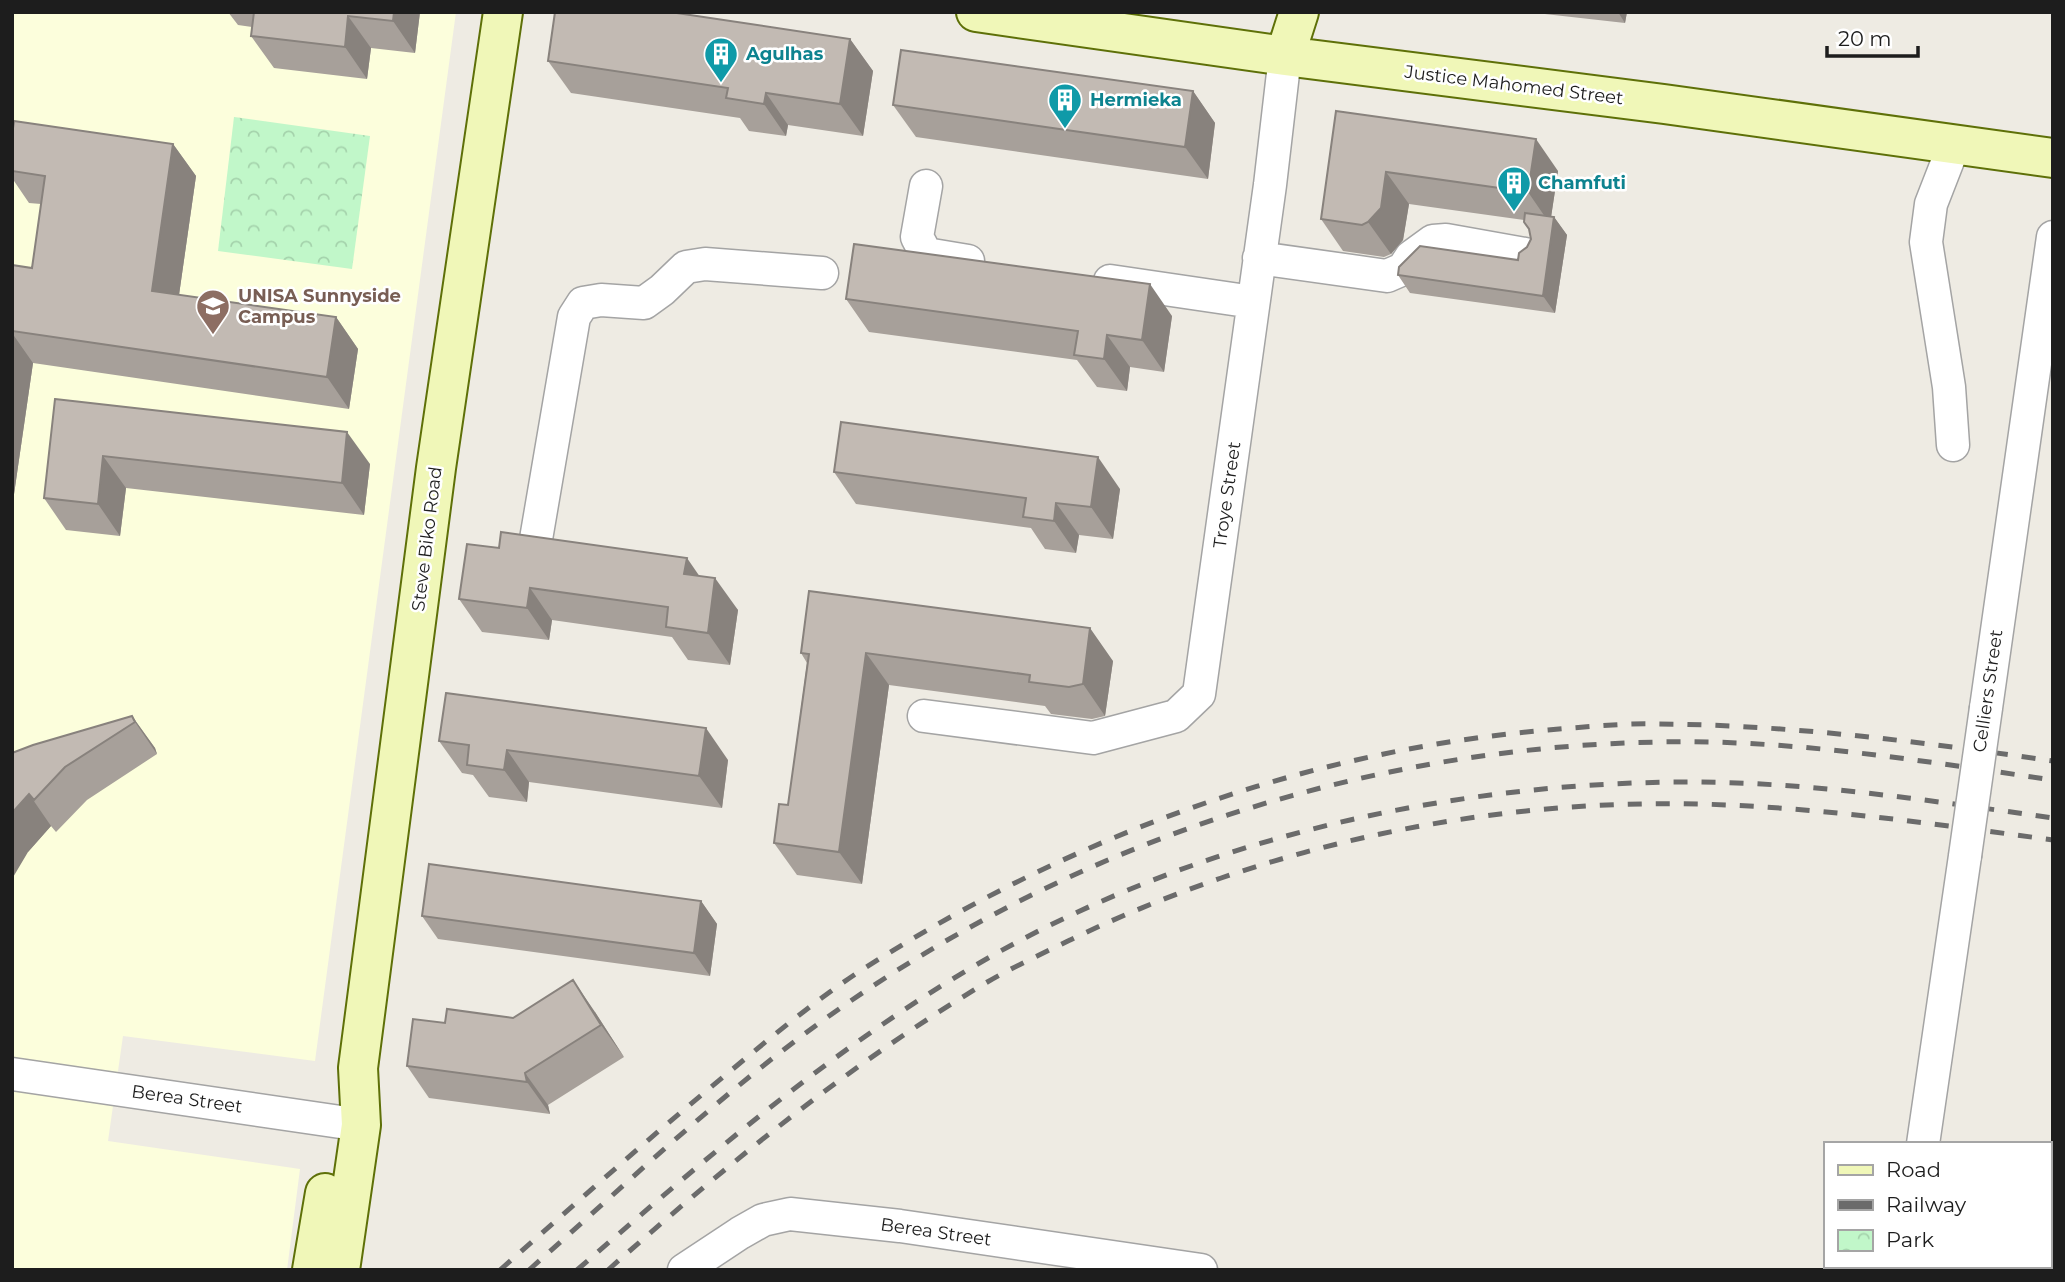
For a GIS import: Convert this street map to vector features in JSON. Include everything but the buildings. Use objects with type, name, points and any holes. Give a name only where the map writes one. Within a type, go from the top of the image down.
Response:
[{"type":"main road","name":"Steve Biko Road","points":[[350,1123],[436,468],[503,12]]},
{"type":"main road","points":[[491,81],[519,12]]},
{"type":"main road","name":"Justice Mahomed Street","points":[[976,12],[1285,57],[1664,104],[2053,159]]},
{"type":"main road","name":"Troye Street","points":[[1285,57],[1299,12]]},
{"type":"main road","points":[[312,1270],[350,1123]]},
{"type":"main road","points":[[340,1270],[350,1123]]},
{"type":"street","name":"Troye Street","points":[[924,716],[1093,738],[1176,716],[1199,694],[1285,57]]},
{"type":"street","points":[[1953,445],[1949,387],[1926,242],[1931,204],[1954,145]]},
{"type":"street","points":[[926,186],[916,237],[926,254],[994,264]]},
{"type":"street","name":"Celliers Street","points":[[1923,1142],[2053,237]]},
{"type":"street","points":[[1259,258],[1387,276],[1403,269],[1411,257],[1433,241],[1446,240],[1525,254]]},
{"type":"street","points":[[536,545],[574,317],[583,303],[601,300],[644,303],[686,267],[705,264],[822,273]]},
{"type":"street","points":[[1076,276],[1254,302]]},
{"type":"street","name":"Berea Street","points":[[12,1074],[350,1123]]},
{"type":"street","name":"Berea Street","points":[[684,1270],[759,1223],[775,1216],[790,1214],[900,1226],[1118,1264],[1201,1270]]},
{"type":"shaded area","name":"UNISA Sunnyside Campus","points":[[12,12],[456,12],[315,1061],[123,1036],[108,1141],[300,1169],[287,1270],[12,1270]]},
{"type":"green space","points":[[234,117],[370,136],[352,269],[218,251]]},
{"type":"railway","points":[[500,1270],[699,1097],[791,1021],[857,973],[936,925],[1018,881],[1102,843],[1188,809],[1276,781],[1365,758],[1456,741],[1617,725],[1709,725],[1808,731],[2053,761]]},
{"type":"railway","points":[[529,1270],[767,1062],[852,1000],[943,943],[1038,892],[1136,848],[1237,812],[1340,783],[1445,762],[1552,748],[1659,742],[1808,748],[2053,780]]},
{"type":"railway","points":[[577,1270],[769,1108],[922,998],[976,965],[1057,922],[1143,884],[1230,853],[1321,827],[1412,807],[1505,793],[1598,785],[1690,782],[1781,785],[2053,818]]},
{"type":"railway","points":[[608,1270],[787,1120],[881,1050],[979,987],[1070,940],[1144,907],[1220,878],[1297,854],[1456,820],[1537,810],[1618,805],[1699,804],[1788,809],[1876,817],[2053,840]]},
{"type":"place","name":"Agulhas","points":[[721,84]]},
{"type":"place","name":"Hermieka","points":[[1065,130]]},
{"type":"place","name":"Chamfuti","points":[[1514,213]]},
{"type":"place","name":"UNISA Sunnyside Campus","points":[[213,336]]}]
